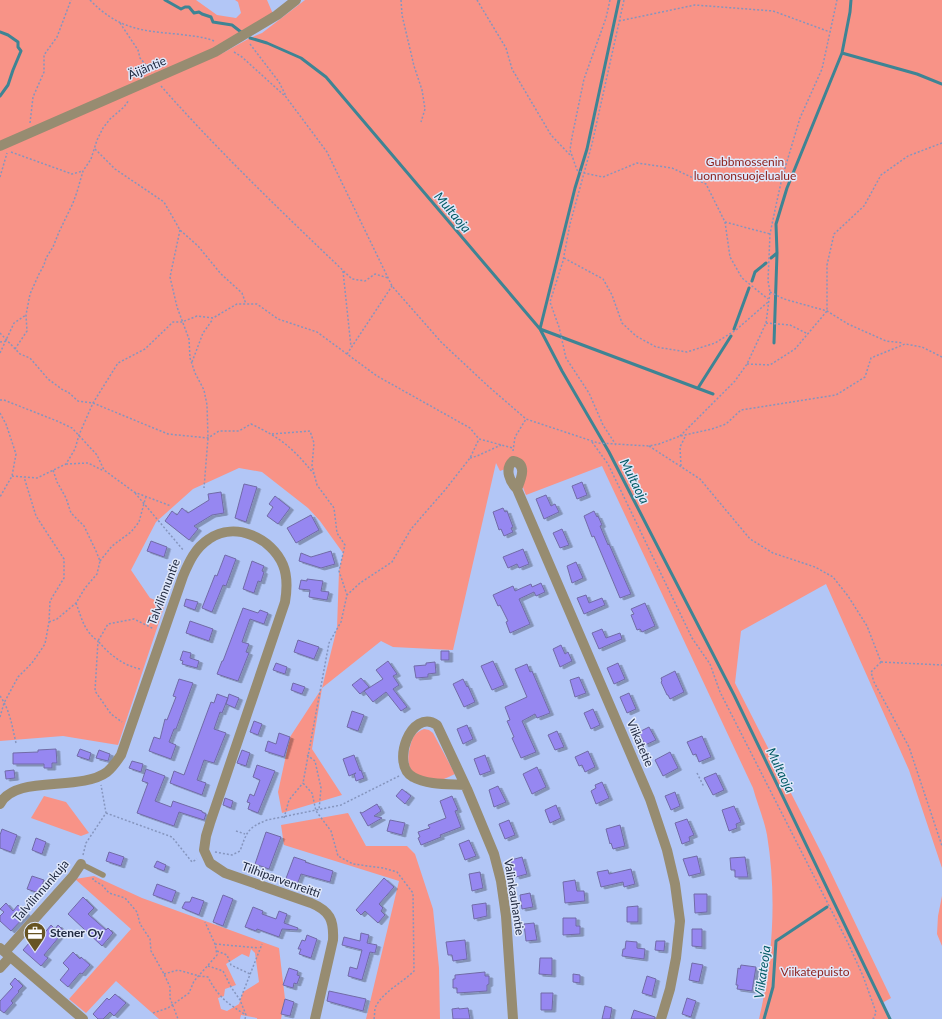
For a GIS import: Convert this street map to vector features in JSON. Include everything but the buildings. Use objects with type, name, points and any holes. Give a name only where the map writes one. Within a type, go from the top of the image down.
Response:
[{"type":"street","name":"Äijäntie","points":[[4,148],[29,133],[197,61],[243,36],[296,0]]},
{"type":"street","name":"Viikatetie","points":[[512,461],[520,464],[522,476],[517,489],[650,799],[668,852],[680,921],[676,958],[670,989],[661,1019]]},
{"type":"street","name":"Talvilinnuntie","points":[[0,804],[9,793],[23,787],[76,782],[100,776],[107,772],[118,761],[183,576],[191,558],[201,545],[214,536],[227,532],[244,533],[261,539],[275,552],[284,567],[287,583],[285,602],[210,823],[205,844],[206,855]]},
{"type":"street","name":"Valinkauhantie","points":[[407,772],[404,761],[404,751],[408,735],[412,729],[420,723],[430,722],[437,725],[465,785],[494,854],[501,881],[506,916],[513,1019]]},
{"type":"street","points":[[407,772],[412,777],[422,781],[465,785]]},
{"type":"street","name":"Tilhiparvenreitti","points":[[206,855],[210,863],[225,873],[318,906],[330,917],[333,940],[315,1019]]},
{"type":"street","name":"Talvilinnunkuja","points":[[5,953],[73,876],[86,866]]},
{"type":"street","points":[[0,968],[5,953],[83,1019]]},
{"type":"lane","points":[[86,866],[103,875]]},
{"type":"path","points":[[29,133],[33,97],[44,72],[44,55],[57,37],[71,0]]},
{"type":"path","points":[[90,0],[120,24],[138,50],[140,58],[200,130],[261,192],[352,279],[365,280],[375,274],[388,278]]},
{"type":"path","points":[[401,0],[402,14],[414,66],[422,90],[425,109],[421,122]]},
{"type":"path","points":[[477,0],[506,48],[512,69],[551,135],[573,158]]},
{"type":"path","points":[[610,0],[606,18],[584,79],[572,137],[570,150],[577,170],[584,173],[603,176],[637,163],[672,168],[706,184],[725,222],[730,257],[742,278],[768,300]]},
{"type":"path","points":[[617,445],[603,425],[589,393],[566,358],[559,327],[550,302],[564,258],[570,224],[592,144],[624,0]]},
{"type":"path","points":[[680,436],[735,381],[747,364],[766,323],[770,292],[768,281],[770,234],[782,178],[800,118],[822,69],[837,0]]},
{"type":"path","points":[[619,21],[694,5],[773,11],[830,32]]},
{"type":"path","points":[[243,36],[280,82],[287,98],[327,152],[392,286],[441,342],[526,419],[592,442],[617,445],[649,446],[726,424],[741,410],[836,395],[865,377],[871,358],[905,344]]},
{"type":"path","points":[[15,349],[27,331],[26,315],[32,288],[46,258],[53,247],[77,192],[83,171],[91,159],[103,128],[110,119],[124,107],[141,84]]},
{"type":"path","points":[[747,364],[770,365],[795,349],[827,311],[827,265],[834,234],[864,206],[881,176],[908,156],[942,143]]},
{"type":"path","points":[[0,177],[4,148],[72,174],[83,171]]},
{"type":"path","points":[[95,149],[115,169],[164,202],[180,230],[198,246],[221,274],[242,293],[246,304]]},
{"type":"path","points":[[725,222],[770,234]]},
{"type":"path","points":[[180,230],[170,277],[182,322],[189,339],[195,373],[204,390],[207,405],[208,438],[204,488]]},
{"type":"path","points":[[564,258],[602,279],[612,295],[622,323],[636,336],[656,347],[687,352],[715,343],[736,330],[768,300]]},
{"type":"path","points":[[344,271],[352,347]]},
{"type":"path","points":[[347,354],[392,286]]},
{"type":"path","points":[[770,292],[784,299],[827,311],[848,324],[886,341],[922,347],[942,357]]},
{"type":"path","points":[[192,362],[203,333],[213,318],[237,304],[257,304],[278,319],[317,332],[377,376],[470,428],[479,439],[513,448]]},
{"type":"path","points":[[0,353],[7,341],[14,323],[26,315]]},
{"type":"path","points":[[66,464],[75,449],[79,435],[93,403],[118,363],[145,349],[173,322],[182,322],[197,316],[213,318]]},
{"type":"path","points":[[766,323],[790,325],[808,334]]},
{"type":"path","points":[[0,333],[20,354],[30,358],[48,379],[68,392],[78,401],[93,403],[168,434],[208,438],[220,431],[239,431],[251,424],[272,434],[298,455],[314,474]]},
{"type":"path","points":[[0,342],[7,341]]},
{"type":"path","points":[[0,400],[4,400],[72,428],[98,455],[104,470]]},
{"type":"path","points":[[0,413],[6,424],[16,454],[12,476],[0,497]]},
{"type":"path","points":[[512,461],[515,437],[526,419]]},
{"type":"path","points":[[272,434],[310,432],[314,443],[312,466],[317,485],[334,508],[337,533],[345,545],[339,571],[347,595],[341,622],[329,643],[303,783],[289,800],[284,818]]},
{"type":"path","points":[[681,466],[680,447],[686,435]]},
{"type":"path","points":[[347,595],[360,583],[392,562],[411,529],[445,490],[470,458],[479,439]]},
{"type":"path","points":[[592,442],[608,464],[692,638],[710,664],[720,692],[848,943],[863,976],[876,1012],[874,1018],[872,1019]]},
{"type":"path","points":[[470,458],[501,446]]},
{"type":"path","points":[[649,446],[700,479],[750,539],[773,552],[815,567],[833,577],[848,596],[867,626],[881,662]]},
{"type":"path","points":[[12,476],[38,478],[66,464],[88,463],[104,470],[134,492],[191,558]]},
{"type":"path","points":[[53,470],[71,513],[84,526],[100,561]]},
{"type":"path","points":[[0,717],[4,702],[18,677],[32,663],[45,644],[49,622],[50,601],[64,578],[64,559],[36,516],[24,477]]},
{"type":"path","points":[[134,492],[171,506]]},
{"type":"path","points":[[49,622],[57,620],[76,603],[85,588],[98,574],[100,561],[112,546],[131,532],[139,522],[146,496]]},
{"type":"path","points":[[76,603],[85,629],[90,636],[98,641],[109,654],[130,667],[149,671]]},
{"type":"path","points":[[130,729],[111,714],[95,691],[98,641],[108,624],[134,619],[163,633]]},
{"type":"path","points":[[942,665],[881,662],[871,672],[874,682],[909,747],[942,846]]},
{"type":"path","points":[[0,696],[10,717],[16,743]]},
{"type":"path","points":[[307,755],[315,761],[322,788],[319,810]]},
{"type":"path","points":[[106,813],[172,837],[192,862],[214,852],[232,856],[240,851],[246,834],[251,828],[260,823],[341,805],[407,772]]},
{"type":"path","points":[[697,773],[704,787]]},
{"type":"path","points":[[100,776],[106,813],[86,843],[86,866],[93,880],[102,885],[109,892],[125,898],[137,912],[140,924],[150,939],[151,951],[170,987],[170,998],[178,1019]]},
{"type":"path","points":[[303,783],[312,793],[316,811],[331,831],[338,856],[353,864],[383,868],[397,872],[413,893],[414,971],[406,980],[384,996],[375,1008],[374,1019]]},
{"type":"path","points":[[236,831],[246,834]]},
{"type":"path","points":[[152,1013],[172,1006],[189,993],[194,981],[217,955],[216,944],[205,922]]},
{"type":"path","points":[[216,944],[260,948]]},
{"type":"path","points":[[240,1000],[262,944]]},
{"type":"path","points":[[217,952],[227,955],[231,965],[250,974]]},
{"type":"path","points":[[208,966],[223,971],[240,1000],[246,1015],[245,1019]]},
{"type":"path","points":[[164,974],[178,970],[208,977],[214,989],[226,1003],[246,1015]]},
{"type":"green space","points":[[0,0],[196,0],[217,15],[236,18],[241,13],[238,2],[235,0],[267,0],[273,14],[221,54],[262,33],[305,0],[942,0],[942,868],[909,770],[826,584],[741,631],[735,683],[824,858],[891,998],[882,1003],[890,1019],[759,1019],[768,974],[773,904],[770,858],[764,823],[753,788],[602,466],[526,495],[522,485],[527,469],[524,462],[500,471],[496,463],[453,650],[393,647],[381,641],[322,688],[337,628],[339,571],[343,553],[320,521],[308,508],[262,472],[239,468],[193,489],[156,522],[131,570],[150,598],[165,604],[118,745],[63,736],[0,741]]},
{"type":"green space","points":[[322,688],[312,749],[342,795],[282,813],[278,792],[290,737]]},
{"type":"green space","points":[[424,729],[433,733],[455,774],[439,780],[424,778],[414,773],[411,769],[408,760],[412,741],[416,734]]},
{"type":"green space","points":[[44,796],[66,802],[89,833],[81,836],[31,818]]},
{"type":"green space","points":[[348,813],[366,846],[407,846],[415,854],[433,909],[439,968],[440,1019],[366,1019],[399,881],[284,845],[281,825]]},
{"type":"green space","points":[[94,876],[142,898],[279,948],[285,999],[281,1019],[257,1019],[241,1015],[240,1019],[159,1019],[116,981],[86,1013],[69,999],[131,929],[75,879]],"holes":[[[251,949],[255,953],[259,982],[243,992],[239,1004],[227,1011],[221,1009],[218,998],[224,996],[225,989],[236,985],[226,964],[242,954],[249,957]]]},
{"type":"green space","points":[[942,896],[942,946],[937,934],[938,916]]},
{"type":"waterway","name":"Multaoja","points":[[165,0],[181,9],[189,7],[194,13],[199,12],[211,17],[213,22],[232,25],[241,32]]},
{"type":"waterway","points":[[619,0],[587,149],[575,188],[540,329],[713,394]]},
{"type":"waterway","points":[[774,343],[777,253],[776,224],[787,188],[842,53],[851,0]]},
{"type":"waterway","points":[[0,32],[8,35],[18,42],[18,47],[21,51],[8,85],[0,96]]},
{"type":"waterway","name":"Multaoja","points":[[250,38],[267,43],[301,58],[326,77],[540,329],[562,371],[609,452],[734,695],[890,1019]]},
{"type":"waterway","points":[[842,53],[917,74],[942,84]]},
{"type":"waterway","points":[[771,258],[777,253]]},
{"type":"waterway","points":[[752,281],[755,272],[766,263]]},
{"type":"waterway","points":[[734,329],[749,288]]},
{"type":"waterway","points":[[698,388],[731,336]]},
{"type":"waterway","name":"Viikateoja","points":[[764,1019],[773,987],[776,941],[827,907]]},
{"type":"place","name":"Stener Oy","points":[[35,952]]},
{"type":"park label","name":"Gubbmossenin luonnonsuojelualue","points":[[745,169]]},
{"type":"park label","name":"Viikatepuisto","points":[[815,972]]}]
